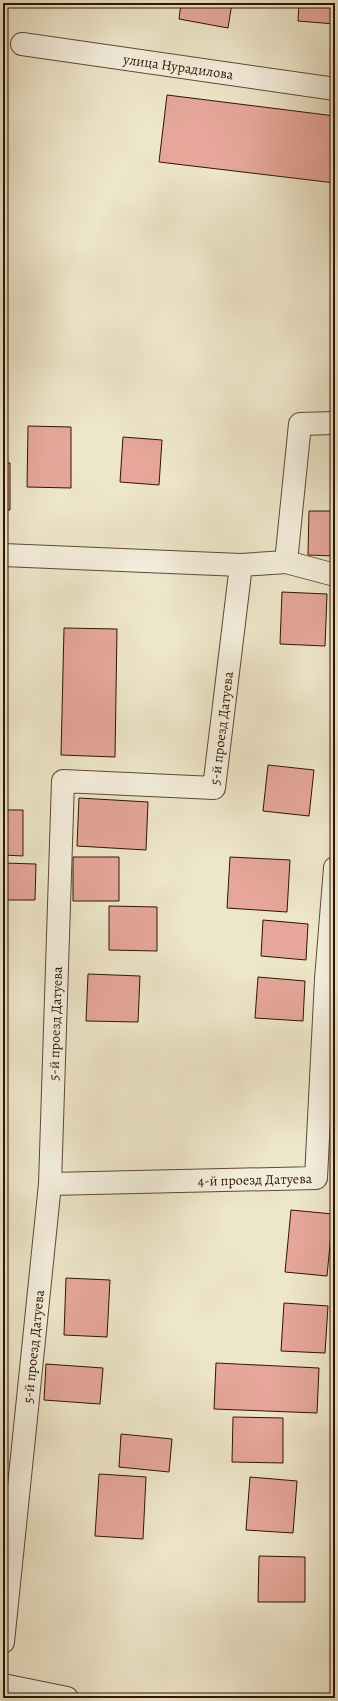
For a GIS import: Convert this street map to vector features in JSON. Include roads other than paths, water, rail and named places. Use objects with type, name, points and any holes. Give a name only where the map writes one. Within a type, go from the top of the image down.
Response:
[{"type":"street","name":"улица Нурадилова","points":[[22,44],[335,89]]},
{"type":"street","points":[[286,562],[300,424],[335,423]]},
{"type":"street","points":[[3,555],[241,565],[286,562],[335,575]]},
{"type":"street","name":"5-й проезд Датуева","points":[[3,1642],[50,1184],[63,780],[214,788],[241,565]]},
{"type":"street","name":"4-й проезд Датуева","points":[[50,1184],[316,1178],[326,979],[335,868]]},
{"type":"street","points":[[3,1685],[67,1698]]}]
